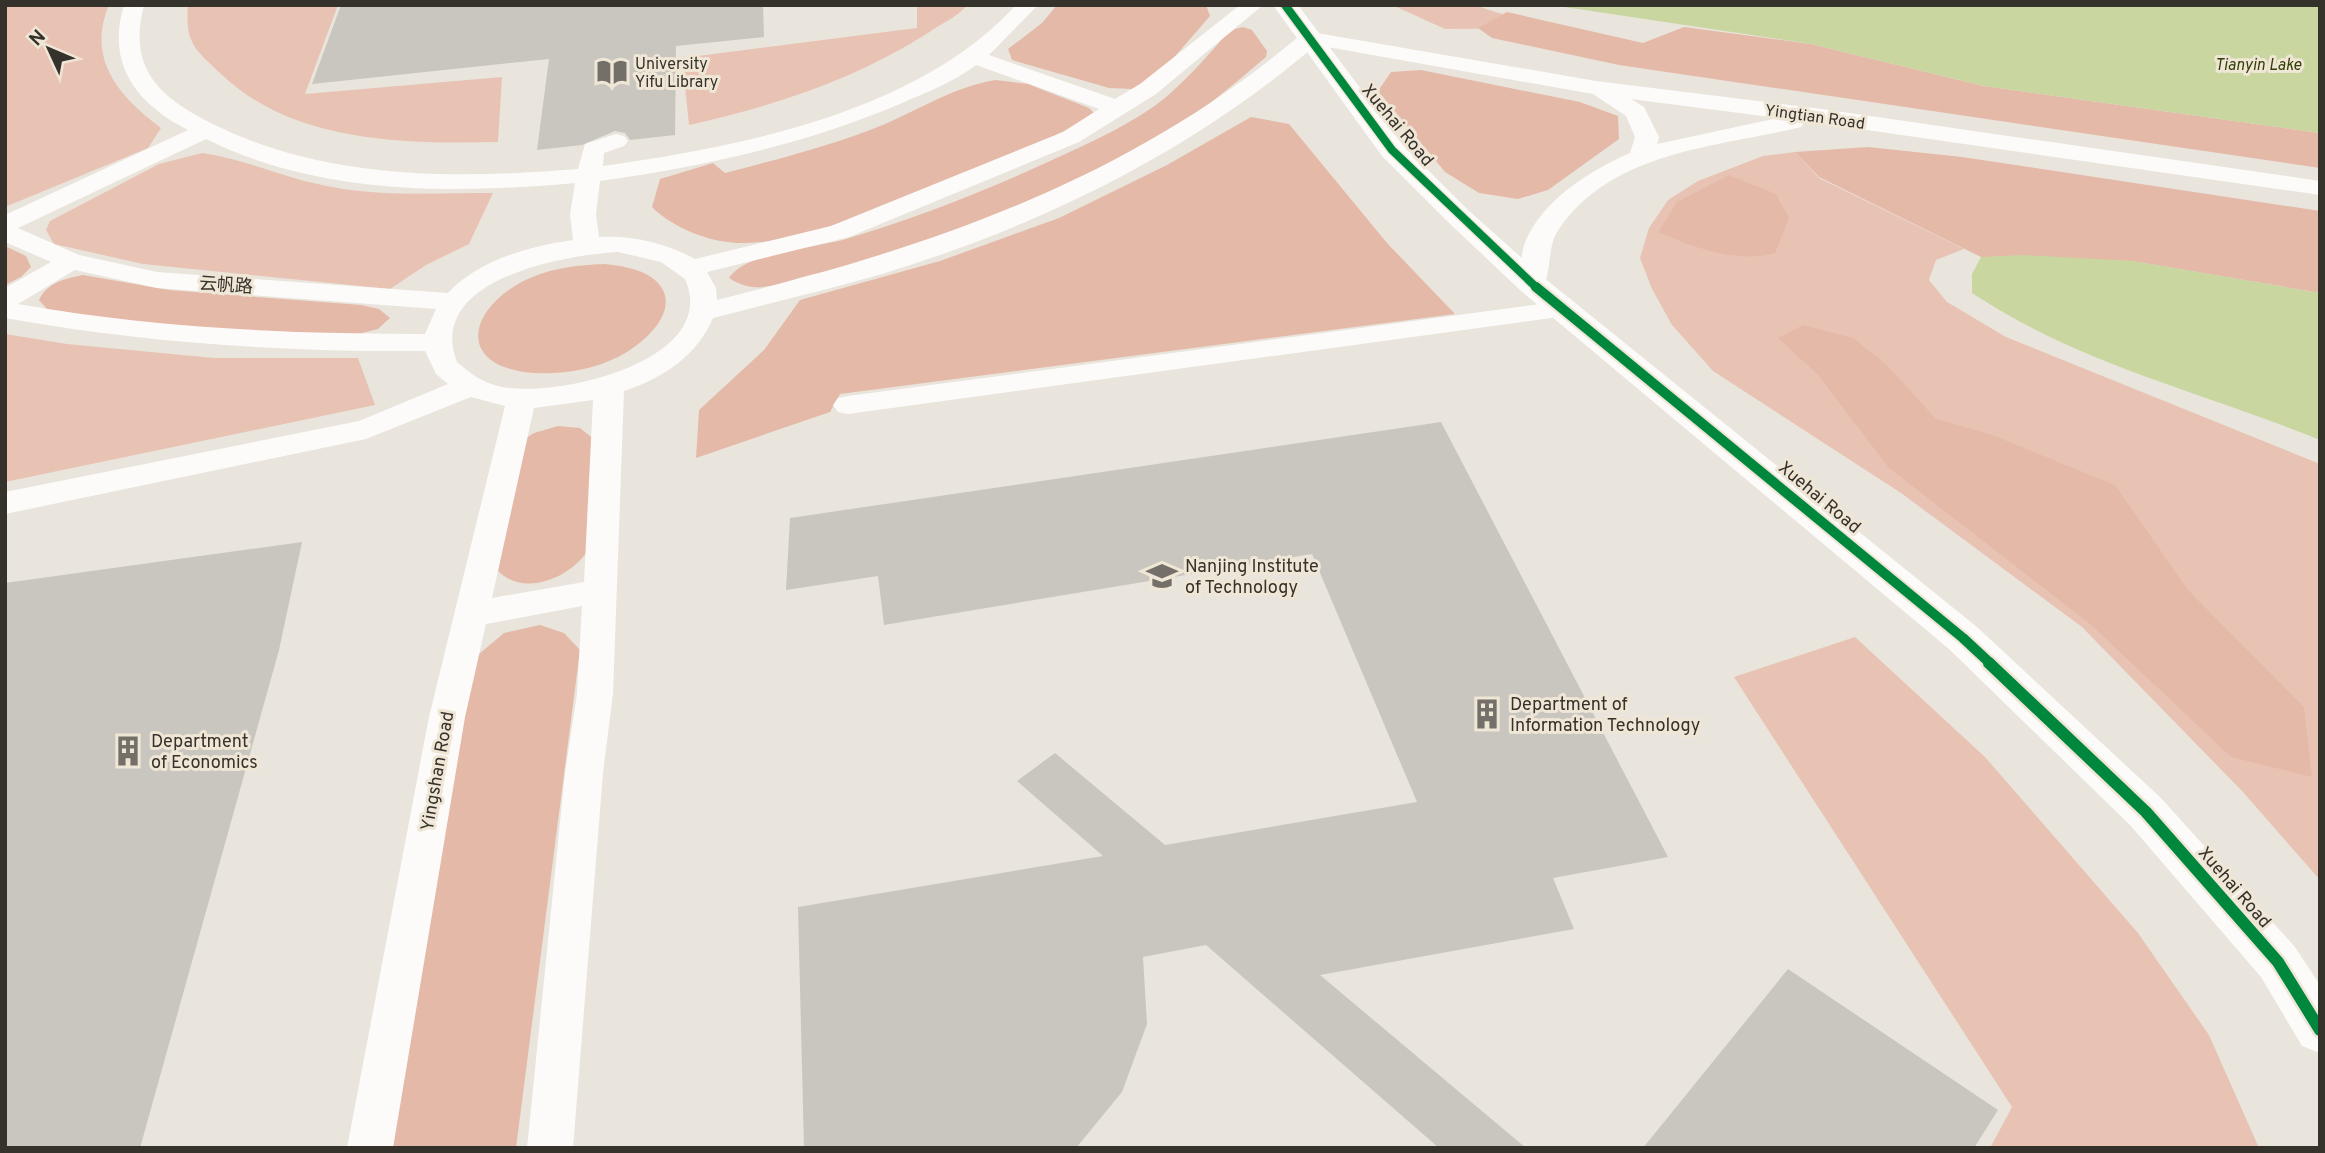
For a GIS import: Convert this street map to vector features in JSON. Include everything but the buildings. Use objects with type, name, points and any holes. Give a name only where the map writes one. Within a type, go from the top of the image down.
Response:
[{"type":"street","name":"Xuehai Road","points":[[1285,5],[1392,150],[1532,284],[1963,638],[2146,812],[2278,962],[2320,1030]]},
{"type":"lane","points":[[134,5],[128,20],[127,46],[136,78],[159,104],[203,132],[272,158],[396,179],[588,176],[730,152],[844,120],[951,73],[973,57],[1028,5]]},
{"type":"lane","points":[[691,268],[840,232],[1071,137],[1149,89],[1253,5]]},
{"type":"lane","points":[[704,312],[897,260],[1101,177],[1211,118],[1272,74],[1311,38]]},
{"type":"lane","name":"Yingtian Road","points":[[1311,38],[1422,55],[1596,88],[1822,116],[2320,188]]},
{"type":"lane","points":[[973,57],[1118,107]]},
{"type":"lane","points":[[1596,88],[1636,112],[1647,136],[1641,157]]},
{"type":"lane","points":[[1532,284],[1539,240],[1562,208],[1602,179],[1641,157],[1737,132],[1822,116]]},
{"type":"lane","points":[[5,225],[203,132]]},
{"type":"lane","points":[[587,245],[583,214],[593,149],[616,141]]},
{"type":"lane","name":"云帆路","points":[[5,232],[71,261],[157,280],[454,302]]},
{"type":"lane","points":[[587,245],[647,248],[672,256],[691,268],[704,288],[704,312],[693,333],[673,353],[645,372],[610,386],[566,397],[522,398],[494,394],[471,386],[445,367],[437,342],[441,322],[454,302],[479,281],[511,264],[548,252],[587,245]]},
{"type":"lane","points":[[5,300],[71,261]]},
{"type":"lane","points":[[848,405],[1563,309]]},
{"type":"lane","points":[[5,310],[74,324],[321,344],[437,342]]},
{"type":"lane","points":[[5,503],[366,429],[471,386]]},
{"type":"lane","points":[[550,1148],[584,773],[595,694],[610,386]]},
{"type":"lane","name":"Yingshan Road","points":[[370,1148],[447,717],[522,398]]},
{"type":"lane","points":[[472,614],[600,592]]},
{"type":"shaded area","points":[[5,5],[109,5],[103,25],[105,60],[120,90],[161,128],[148,148],[5,207]]},
{"type":"shaded area","points":[[188,5],[338,5],[305,94],[502,77],[498,142],[388,140],[315,126],[281,114],[249,96],[198,51],[188,28]]},
{"type":"shaded area","points":[[917,5],[967,5],[954,17],[900,50],[842,78],[782,100],[689,125],[682,58],[917,28]]},
{"type":"shaded area","points":[[1057,5],[1206,5],[1210,16],[1158,76],[1132,89],[1109,88],[1012,60],[1008,49],[1042,23]]},
{"type":"shaded area","points":[[1392,5],[1474,5],[1545,28],[1445,29]]},
{"type":"shaded area","points":[[1507,12],[1643,43],[1684,27],[1811,44],[1984,86],[2320,133],[2320,168],[1619,65],[1492,38],[1478,28]]},
{"type":"shaded area","points":[[1243,27],[1252,30],[1267,51],[1266,57],[1172,131],[1100,171],[1019,208],[894,253],[767,287],[747,286],[729,278],[737,269],[750,262],[782,252],[846,239],[956,201],[1103,136],[1165,98],[1196,69],[1224,37]]},
{"type":"shaded area","points":[[1421,70],[1580,102],[1618,116],[1619,139],[1548,190],[1518,199],[1479,193],[1445,172],[1378,91],[1391,72]]},
{"type":"shaded area","points":[[996,80],[1028,84],[1089,108],[1095,114],[1045,141],[968,175],[836,224],[782,239],[733,243],[707,238],[671,222],[652,207],[660,179],[713,163],[725,173],[806,151],[885,124],[953,92]]},
{"type":"shaded area","points":[[1251,117],[1289,124],[1387,243],[1455,314],[840,394],[830,412],[696,458],[699,410],[764,350],[800,300],[940,261],[1059,218],[1167,165]]},
{"type":"shaded area","points":[[1868,147],[1962,157],[2320,211],[2320,293],[2132,261],[1983,258],[1819,177],[1795,152]]},
{"type":"shaded area","points":[[1795,152],[1819,178],[1964,249],[1936,260],[1929,280],[1947,302],[2006,337],[2320,464],[2320,880],[2242,791],[2082,627],[1901,493],[1713,371],[1672,325],[1652,289],[1640,258],[1649,228],[1668,200],[1698,181],[1763,156]]},
{"type":"shaded area","points":[[202,153],[311,183],[368,192],[493,193],[469,244],[426,265],[390,289],[143,264],[54,244],[46,230],[50,221],[159,164]]},
{"type":"shaded area","points":[[1729,175],[1776,194],[1789,218],[1775,253],[1761,256],[1731,255],[1700,248],[1658,232],[1677,202]]},
{"type":"shaded area","points":[[5,246],[26,256],[31,267],[21,277],[5,285]]},
{"type":"shaded area","points":[[605,264],[646,274],[662,288],[666,299],[664,311],[659,322],[640,343],[607,362],[560,373],[524,372],[488,358],[480,347],[478,335],[481,322],[489,308],[502,295],[538,275],[582,265]]},
{"type":"shaded area","points":[[83,275],[169,290],[361,305],[379,309],[390,318],[378,329],[358,334],[253,332],[126,321],[47,309],[39,300],[52,285]]},
{"type":"shaded area","points":[[1803,325],[1853,338],[1886,364],[1936,419],[1990,434],[2115,485],[2188,590],[2304,707],[2312,777],[2231,757],[2090,624],[1889,468],[1818,375],[1778,338]]},
{"type":"shaded area","points":[[5,334],[67,344],[214,358],[358,358],[375,405],[5,482]]},
{"type":"shaded area","points":[[558,426],[580,428],[595,440],[590,547],[582,558],[561,575],[534,583],[521,583],[498,571],[520,442],[534,433]]},
{"type":"shaded area","points":[[540,625],[564,633],[580,650],[516,1148],[385,1148],[473,659],[504,633]]},
{"type":"shaded area","points":[[1855,637],[1985,757],[2138,933],[2209,1035],[2259,1148],[1990,1148],[2012,1107],[1734,677]]},
{"type":"water","name":"Tianyin Lake","points":[[1551,5],[2320,5],[2320,133],[1984,86],[1811,44]]},
{"type":"water","points":[[2022,255],[2133,261],[2320,293],[2320,440],[2098,358],[2013,318],[1972,293],[1972,274],[1981,257]]},
{"type":"cycle path","points":[[1285,5],[1392,150],[1457,215],[1532,284],[1963,638],[2146,812],[2278,962],[2320,1030]]},
{"type":"place","name":"University Yifu Library","points":[[612,72]]},
{"type":"place","name":"Nanjing Institute of Technology","points":[[1162,576]]},
{"type":"place","name":"Department of Information Technology","points":[[1487,714]]},
{"type":"place","name":"Department of Economics","points":[[128,751]]}]
